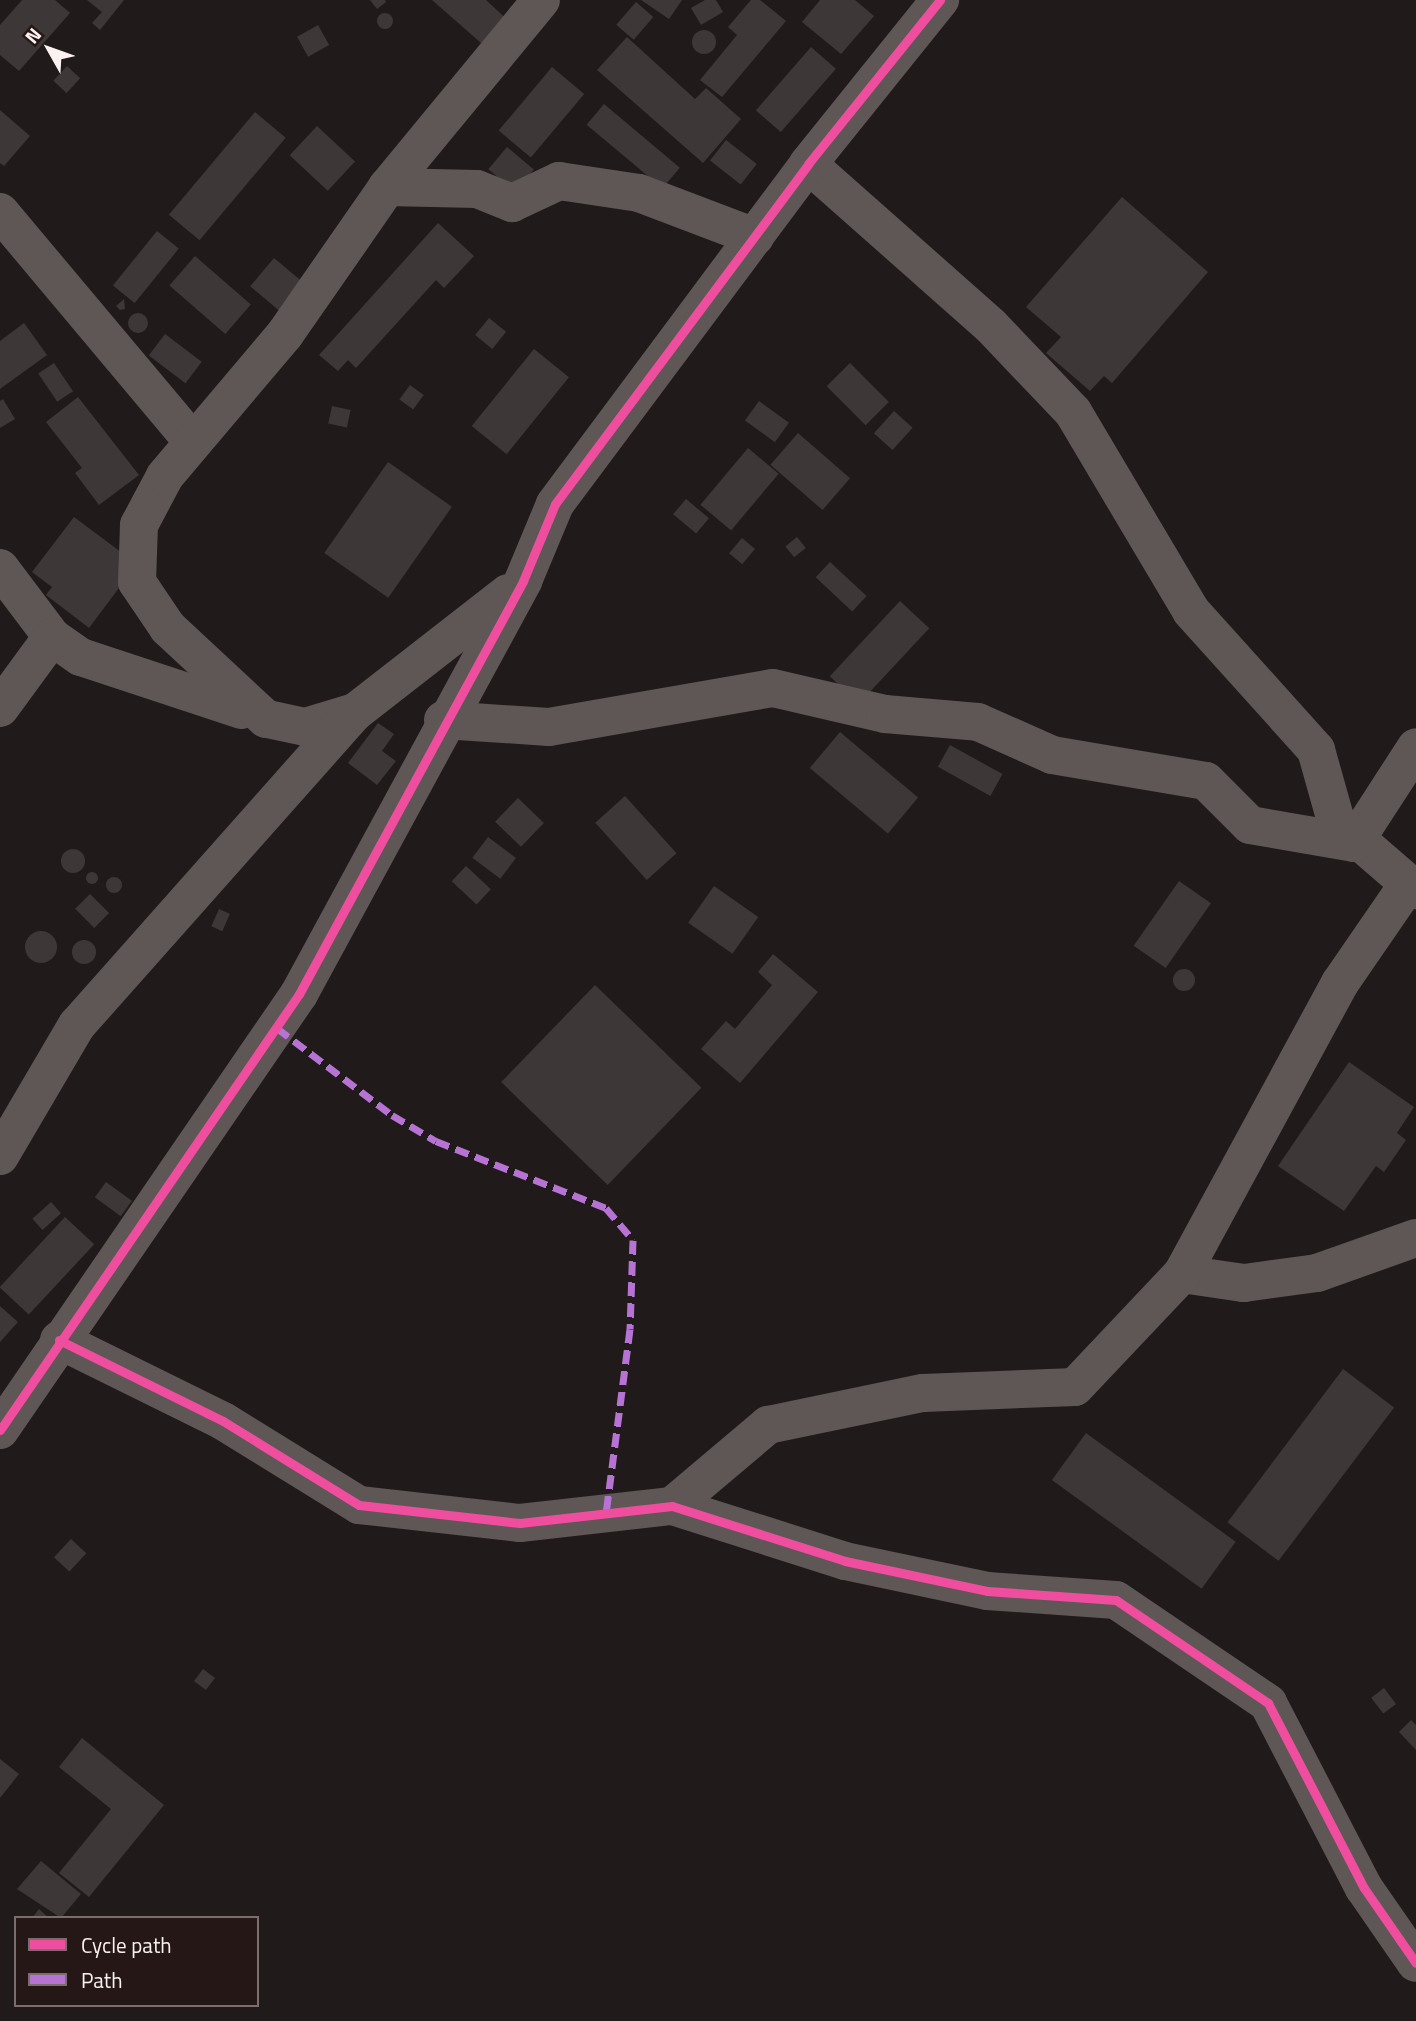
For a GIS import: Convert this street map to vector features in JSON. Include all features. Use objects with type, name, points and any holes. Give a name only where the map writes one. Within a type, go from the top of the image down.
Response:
[{"type":"street","points":[[266,719],[167,628],[137,582],[139,525],[165,476],[285,334],[387,187],[541,0]]},
{"type":"street","points":[[0,1430],[299,994],[443,720],[523,582],[555,504],[808,164],[940,0]]},
{"type":"street","points":[[672,1506],[768,1425],[923,1393],[1076,1387],[1182,1274],[1340,983],[1411,888],[1354,843],[1336,821],[1316,750],[1191,611],[1073,412],[991,326],[808,164]]},
{"type":"street","points":[[387,187],[477,189],[512,203],[559,181],[639,192],[755,237]]},
{"type":"street","points":[[0,212],[193,442]]},
{"type":"street","points":[[0,568],[52,637],[81,657],[266,719],[305,727],[355,712]]},
{"type":"street","points":[[0,1156],[77,1025],[152,948],[355,712],[523,582]]},
{"type":"street","points":[[0,708],[52,637]]},
{"type":"street","points":[[443,720],[549,727],[772,688],[885,714],[978,722],[1052,755],[1206,780],[1250,825],[1354,843]]},
{"type":"street","points":[[1354,843],[1416,747]]},
{"type":"street","points":[[1182,1274],[1244,1283],[1317,1273],[1416,1238]]},
{"type":"street","points":[[60,1339],[223,1422],[359,1505],[520,1523],[672,1506],[845,1561],[986,1591],[1116,1600],[1268,1703],[1364,1888],[1416,1962]]},
{"type":"building","points":[[22,0],[55,0],[70,13],[19,71],[0,55],[0,25]]},
{"type":"building","points":[[87,0],[124,0],[100,30],[92,23],[102,12]]},
{"type":"building","points":[[370,0],[385,0],[386,2],[377,9]]},
{"type":"building","points":[[432,0],[486,0],[512,24],[489,50]]},
{"type":"building","points":[[641,0],[682,0],[669,19]]},
{"type":"building","points":[[705,0],[716,0],[723,12],[701,25],[691,8]]},
{"type":"building","points":[[751,0],[760,0],[786,21],[722,97],[700,80],[737,35],[728,27]]},
{"type":"building","points":[[820,0],[855,0],[874,16],[841,54],[802,22]]},
{"type":"building","points":[[636,2],[653,17],[634,40],[616,25]]},
{"type":"building","points":[[382,13],[388,13],[393,21],[391,27],[382,29],[377,24],[377,18]]},
{"type":"building","points":[[318,25],[329,45],[308,57],[297,37]]},
{"type":"building","points":[[704,30],[715,37],[716,42],[709,53],[704,54],[693,47],[692,42],[699,31]]},
{"type":"building","points":[[627,37],[695,99],[706,88],[741,119],[703,163],[597,70]]},
{"type":"building","points":[[811,47],[836,69],[781,132],[756,110]]},
{"type":"building","points":[[67,66],[80,78],[67,93],[53,81]]},
{"type":"building","points":[[552,67],[584,94],[531,158],[499,131]]},
{"type":"building","points":[[604,104],[680,168],[662,188],[587,125]]},
{"type":"building","points":[[0,110],[30,136],[4,166],[0,163]]},
{"type":"building","points":[[255,112],[286,138],[200,240],[169,215]]},
{"type":"building","points":[[317,126],[355,161],[328,191],[290,155]]},
{"type":"building","points":[[726,140],[757,164],[741,184],[710,160]]},
{"type":"building","points":[[507,147],[534,169],[515,192],[488,169]]},
{"type":"building","points":[[1122,197],[1208,272],[1112,383],[1104,376],[1090,391],[1046,353],[1061,337],[1026,307]]},
{"type":"building","points":[[438,223],[474,256],[444,288],[436,280],[356,368],[348,360],[338,371],[319,355]]},
{"type":"building","points":[[157,231],[179,249],[135,303],[113,285]]},
{"type":"building","points":[[195,256],[251,305],[225,334],[169,285]]},
{"type":"building","points":[[274,258],[311,289],[287,317],[250,286]]},
{"type":"building","points":[[124,299],[125,309],[120,310],[116,306]]},
{"type":"building","points":[[138,313],[145,316],[148,323],[145,330],[138,333],[131,330],[128,323],[131,316]]},
{"type":"building","points":[[489,318],[506,332],[492,349],[475,335]]},
{"type":"building","points":[[24,323],[47,355],[0,389],[0,341]]},
{"type":"building","points":[[165,334],[202,362],[185,383],[149,356]]},
{"type":"building","points":[[534,349],[569,377],[507,454],[472,426]]},
{"type":"building","points":[[54,363],[73,391],[57,402],[38,374]]},
{"type":"building","points":[[850,363],[889,402],[866,425],[827,386]]},
{"type":"building","points":[[410,385],[424,395],[413,410],[399,400]]},
{"type":"building","points":[[78,397],[139,475],[99,505],[75,473],[82,468],[46,422]]},
{"type":"building","points":[[3,399],[15,419],[0,428],[0,401]]},
{"type":"building","points":[[759,401],[789,423],[775,442],[745,420]]},
{"type":"building","points":[[332,406],[351,410],[347,428],[328,424]]},
{"type":"building","points":[[894,411],[913,428],[893,450],[874,433]]},
{"type":"building","points":[[798,433],[850,478],[823,510],[770,465]]},
{"type":"building","points":[[748,448],[779,474],[731,530],[700,505]]},
{"type":"building","points":[[388,462],[452,507],[388,598],[324,553]]},
{"type":"building","points":[[686,499],[709,518],[696,534],[673,514]]},
{"type":"building","points":[[74,517],[137,564],[89,628],[46,595],[52,587],[32,572]]},
{"type":"building","points":[[797,537],[806,548],[794,557],[785,546]]},
{"type":"building","points":[[742,538],[755,549],[742,564],[729,553]]},
{"type":"building","points":[[830,562],[867,596],[852,611],[816,577]]},
{"type":"building","points":[[900,601],[929,628],[859,704],[830,676]]},
{"type":"building","points":[[378,723],[394,734],[382,751],[396,761],[377,785],[348,763]]},
{"type":"building","points":[[840,732],[918,798],[888,834],[810,768]]},
{"type":"building","points":[[950,745],[1002,774],[990,796],[938,767]]},
{"type":"building","points":[[625,796],[677,853],[647,880],[595,823]]},
{"type":"building","points":[[518,798],[544,823],[521,847],[495,822]]},
{"type":"building","points":[[488,837],[516,858],[500,879],[472,858]]},
{"type":"building","points":[[73,849],[82,852],[85,861],[82,870],[73,873],[64,870],[61,861],[64,852]]},
{"type":"building","points":[[466,866],[491,889],[477,905],[452,881]]},
{"type":"building","points":[[92,872],[98,878],[92,884],[86,878]]},
{"type":"building","points":[[114,877],[120,879],[120,891],[114,893],[108,891],[106,885],[108,879]]},
{"type":"building","points":[[1179,881],[1211,903],[1166,968],[1134,946]]},
{"type":"building","points":[[714,886],[758,917],[732,954],[688,923]]},
{"type":"building","points":[[90,894],[109,913],[94,928],[75,909]]},
{"type":"building","points":[[219,909],[230,914],[222,931],[211,926]]},
{"type":"building","points":[[41,931],[52,936],[57,947],[52,958],[41,963],[30,958],[25,947],[30,936]]},
{"type":"building","points":[[84,940],[95,947],[96,952],[89,963],[84,964],[73,957],[72,952],[79,941]]},
{"type":"building","points":[[773,954],[818,992],[740,1083],[701,1049],[726,1021],[735,1029],[772,985],[758,972]]},
{"type":"building","points":[[1184,969],[1192,972],[1195,980],[1192,988],[1184,991],[1176,988],[1173,980],[1176,972]]},
{"type":"building","points":[[595,985],[701,1088],[608,1185],[501,1082]]},
{"type":"building","points":[[1349,1062],[1414,1107],[1397,1133],[1406,1140],[1384,1172],[1376,1166],[1344,1211],[1278,1166]]},
{"type":"building","points":[[106,1182],[132,1201],[121,1216],[95,1197]]},
{"type":"building","points":[[51,1202],[61,1213],[42,1230],[32,1219]]},
{"type":"building","points":[[65,1217],[94,1244],[29,1314],[0,1287]]},
{"type":"building","points":[[0,1306],[18,1322],[0,1342]]},
{"type":"building","points":[[1343,1369],[1394,1408],[1279,1561],[1227,1522]]},
{"type":"building","points":[[1086,1433],[1236,1542],[1202,1589],[1052,1480]]},
{"type":"building","points":[[71,1539],[86,1553],[69,1572],[54,1557]]},
{"type":"building","points":[[203,1669],[215,1678],[206,1690],[194,1681]]},
{"type":"building","points":[[1384,1688],[1396,1704],[1383,1714],[1371,1698]]},
{"type":"building","points":[[1411,1720],[1416,1725],[1416,1750],[1399,1732]]},
{"type":"building","points":[[82,1738],[164,1805],[89,1897],[59,1873],[111,1809],[59,1767]]},
{"type":"building","points":[[0,1759],[19,1774],[0,1798]]},
{"type":"building","points":[[41,1861],[81,1894],[63,1916],[58,1916],[17,1889]]},
{"type":"building","points":[[39,1909],[47,1916],[34,1916]]},
{"type":"marked path","points":[[277,1028],[392,1115],[436,1141],[606,1208],[633,1240],[630,1329],[606,1513]]},
{"type":"cycle path","points":[[0,1430],[299,994],[523,581],[555,504],[808,164],[940,0]]},
{"type":"cycle path","points":[[59,1340],[223,1421],[359,1505],[520,1523],[672,1506],[845,1561],[987,1591],[1116,1600],[1268,1703],[1364,1888],[1416,1963]]}]
